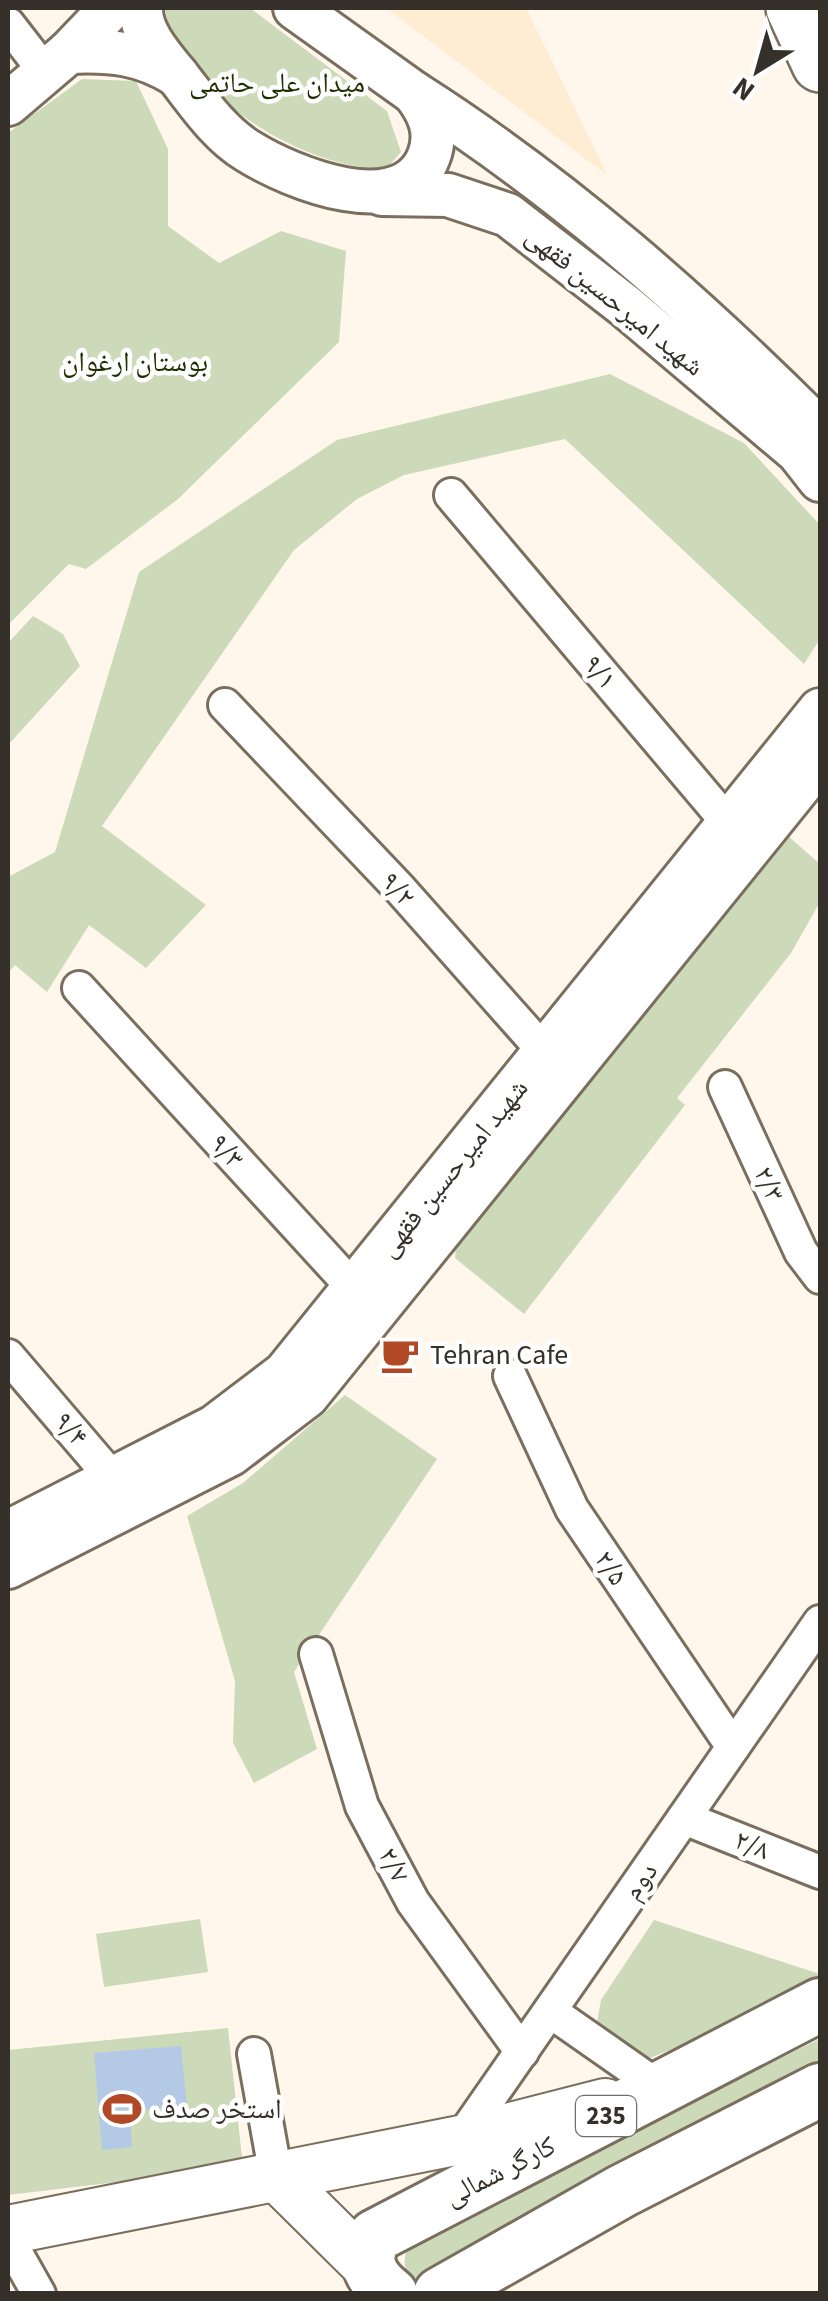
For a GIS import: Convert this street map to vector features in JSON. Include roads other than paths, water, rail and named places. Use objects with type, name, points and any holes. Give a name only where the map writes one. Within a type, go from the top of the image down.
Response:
[{"type":"highway","points":[[794,8],[820,64]]},
{"type":"main road","name":"کارگر شمالی","points":[[384,2262],[660,2088],[820,2005]]},
{"type":"main road","points":[[8,2230],[460,2140],[660,2088]]},
{"type":"main road","points":[[444,2291],[638,2182],[814,2105]]},
{"type":"main road","points":[[276,2176],[384,2262]]},
{"type":"street","points":[[8,104],[58,63],[112,8]]},
{"type":"street","points":[[141,8],[142,24],[177,75],[218,126],[245,150],[292,174],[376,194],[413,180],[432,147],[426,109],[414,93],[296,8]]},
{"type":"street","points":[[8,24],[58,63]]},
{"type":"street","points":[[58,63],[106,50],[145,56],[177,75]]},
{"type":"street","name":"شهید امیرحسین فقهی","points":[[414,93],[478,134],[592,221],[749,359],[820,430]]},
{"type":"street","name":"شهید امیرحسین فقهی","points":[[376,194],[448,195],[508,215],[726,390],[798,452],[820,480]]},
{"type":"street","name":"۹/۱","points":[[451,495],[742,834]]},
{"type":"street","name":"۹/۲","points":[[226,705],[400,889],[556,1065]]},
{"type":"street","name":"شهید امیرحسین فقهی","points":[[8,1532],[231,1454],[307,1396],[366,1302],[742,834],[820,710]]},
{"type":"street","name":"شهید امیرحسین فقهی","points":[[742,834],[820,761]]},
{"type":"street","name":"۹/۳","points":[[79,988],[366,1302]]},
{"type":"street","name":"۲/۳","points":[[724,1087],[800,1252],[820,1277]]},
{"type":"street","name":"۹/۴","points":[[8,1356],[122,1494]]},
{"type":"street","name":"۲/۵","points":[[510,1376],[572,1509],[734,1748]]},
{"type":"street","name":"شهید امیرحسین فقهی","points":[[8,1566],[122,1494]]},
{"type":"street","name":"دوم","points":[[460,2140],[820,1622]]},
{"type":"street","name":"۲/۷","points":[[316,1654],[371,1822],[413,1902],[522,2052]]},
{"type":"street","name":"۲/۸","points":[[684,1818],[820,1872]]},
{"type":"street","points":[[550,2012],[660,2088]]},
{"type":"street","points":[[254,2054],[276,2176]]},
{"type":"street","points":[[8,2239],[39,2294]]},
{"type":"water","points":[[181,2046],[187,2107],[130,2111],[132,2147],[102,2150],[94,2053]]},
{"type":"place","name":"Tehran Cafe","points":[[400,1355]]},
{"type":"place","name":"استخر صدف","points":[[122,2109]]},
{"type":"park label","name":"میدان علی حاتمی","points":[[277,83]]},
{"type":"park label","name":"بوستان ارغوان","points":[[135,362]]}]
